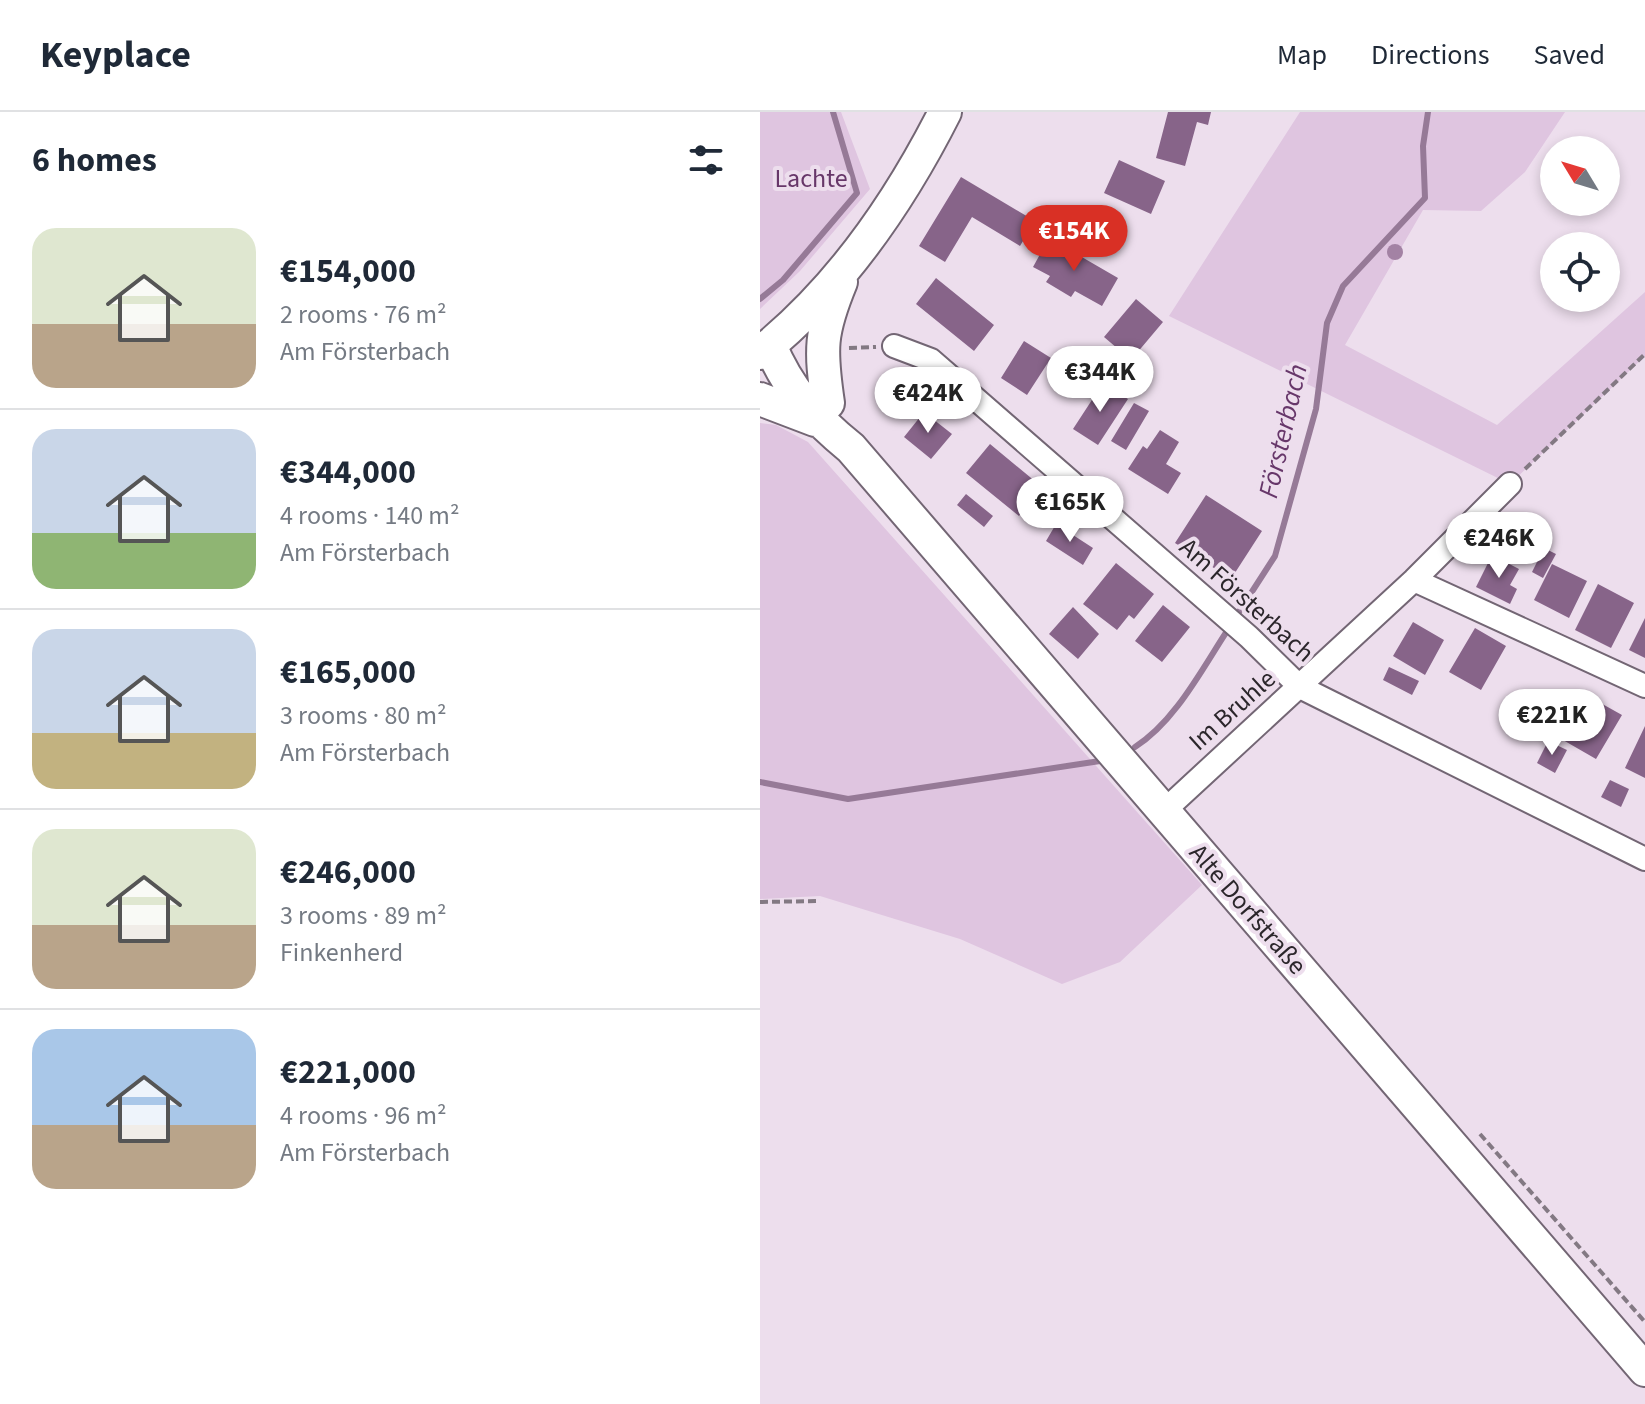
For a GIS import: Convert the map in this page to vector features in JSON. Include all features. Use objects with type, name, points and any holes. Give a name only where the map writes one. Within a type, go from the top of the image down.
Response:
[{"type":"street","points":[[765,349],[848,265],[892,206],[945,112]]},
{"type":"street","points":[[760,399],[823,412],[821,349],[826,319],[848,265]]},
{"type":"street","name":"Am Försterbach","points":[[894,346],[931,360],[1249,637],[1300,687],[1645,859]]},
{"type":"street","name":"Alte Dorfstraße","points":[[765,349],[798,363],[823,412],[851,448],[1645,1370]]},
{"type":"street","name":"Im Bruhle","points":[[1165,810],[1414,580],[1510,484]]},
{"type":"street","points":[[1414,580],[1645,686]]},
{"type":"path","points":[[839,349],[894,346]]},
{"type":"path","points":[[1510,484],[1645,354]]},
{"type":"path","points":[[760,902],[820,901]]},
{"type":"green space","name":"Lachte","points":[[760,112],[841,112],[870,189],[800,271],[760,309]]},
{"type":"green space","points":[[1300,112],[1565,112],[1549,136],[1540,136],[1540,150],[1525,172],[1481,211],[1423,210],[1345,345],[1497,425],[1645,292],[1645,356],[1510,484],[1169,316]]},
{"type":"green space","points":[[760,423],[776,425],[808,442],[1202,885],[1120,962],[1062,984],[960,939],[820,896],[760,899]]},
{"type":"building","points":[[1168,112],[1211,112],[1208,125],[1197,122],[1185,166],[1156,158]]},
{"type":"building","points":[[1119,160],[1165,181],[1151,214],[1104,193]]},
{"type":"building","points":[[961,177],[1035,221],[1020,246],[972,217],[945,262],[919,246]]},
{"type":"building","points":[[1049,238],[1118,278],[1102,306],[1075,291],[1071,297],[1046,282],[1050,276],[1033,267]]},
{"type":"building","points":[[936,278],[994,325],[974,351],[916,304]]},
{"type":"building","points":[[1136,299],[1163,322],[1131,360],[1104,337]]},
{"type":"building","points":[[1024,341],[1051,358],[1027,395],[1001,378]]},
{"type":"building","points":[[1104,348],[1138,366],[1132,377],[1098,359]]},
{"type":"building","points":[[1103,383],[1128,399],[1098,445],[1073,429]]},
{"type":"building","points":[[1134,403],[1149,411],[1126,450],[1111,441]]},
{"type":"building","points":[[924,412],[952,434],[931,459],[904,437]]},
{"type":"building","points":[[1160,430],[1179,442],[1166,464],[1181,473],[1168,494],[1128,469],[1143,446],[1147,449]]},
{"type":"building","points":[[990,444],[1042,487],[1019,516],[966,473]]},
{"type":"building","points":[[966,494],[993,516],[984,527],[957,505]]},
{"type":"building","points":[[1206,495],[1262,531],[1231,579],[1175,543]]},
{"type":"building","points":[[1056,524],[1093,548],[1083,565],[1046,541]]},
{"type":"building","points":[[1499,525],[1510,536],[1489,556],[1478,544]]},
{"type":"building","points":[[1544,548],[1556,554],[1543,578],[1532,572]]},
{"type":"building","points":[[1492,555],[1519,569],[1510,585],[1517,589],[1510,604],[1476,587]]},
{"type":"building","points":[[1116,563],[1154,594],[1134,619],[1129,615],[1117,630],[1083,604]]},
{"type":"building","points":[[1552,564],[1587,581],[1569,618],[1534,600]]},
{"type":"building","points":[[1598,584],[1634,603],[1611,648],[1575,630]]},
{"type":"building","points":[[1163,605],[1190,627],[1162,662],[1135,641]]},
{"type":"building","points":[[1073,607],[1099,634],[1078,659],[1049,634]]},
{"type":"building","points":[[1645,618],[1645,658],[1629,650]]},
{"type":"building","points":[[1413,622],[1444,640],[1425,675],[1393,656]]},
{"type":"building","points":[[1475,628],[1506,646],[1481,690],[1449,672]]},
{"type":"building","points":[[1389,667],[1419,681],[1412,695],[1383,680]]},
{"type":"building","points":[[1588,696],[1622,715],[1596,759],[1563,740]]},
{"type":"building","points":[[1645,726],[1645,778],[1625,768]]},
{"type":"building","points":[[1548,741],[1567,750],[1555,773],[1537,763]]},
{"type":"building","points":[[1610,780],[1629,789],[1621,807],[1601,797]]},
{"type":"waterway","points":[[760,299],[783,280],[857,193],[833,112]]},
{"type":"waterway","name":"Försterbach","points":[[1235,618],[1275,556],[1316,409],[1327,323],[1343,286],[1425,198],[1423,146],[1428,112]]},
{"type":"waterway","name":"Försterbach","points":[[1135,747],[1176,708],[1229,628]]},
{"type":"waterway","name":"Försterbach","points":[[760,782],[848,799],[1100,761]]}]
